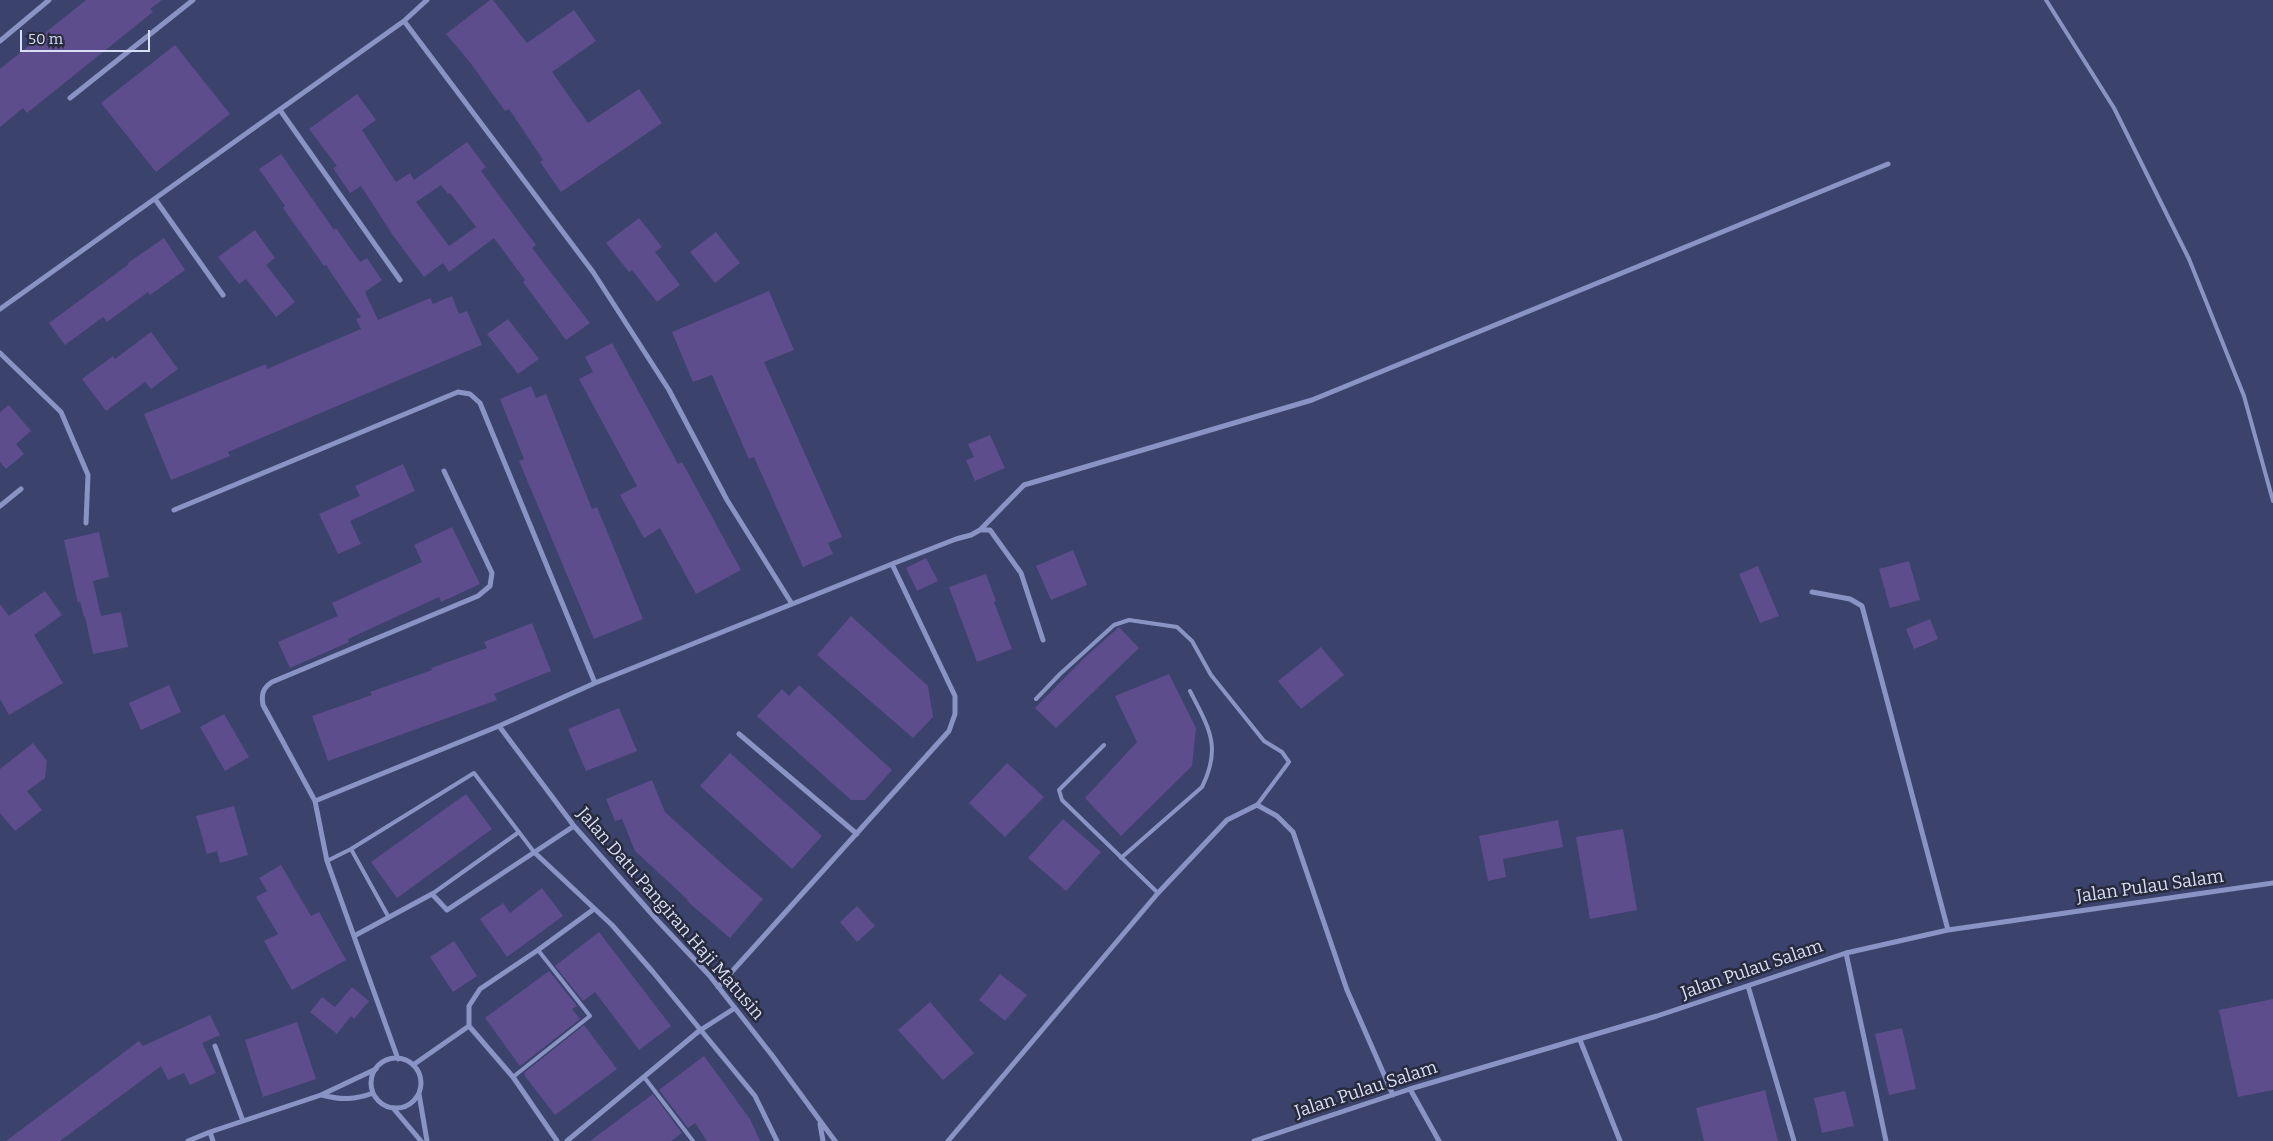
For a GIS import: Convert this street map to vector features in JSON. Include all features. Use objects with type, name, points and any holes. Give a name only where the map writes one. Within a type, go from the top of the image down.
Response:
[{"type":"street","points":[[0,41],[49,0]]},
{"type":"street","points":[[70,98],[193,0]]},
{"type":"street","points":[[0,309],[404,21],[427,0]]},
{"type":"street","points":[[404,21],[594,272],[668,390],[727,500],[792,604]]},
{"type":"street","points":[[280,110],[400,280]]},
{"type":"street","points":[[315,801],[499,726],[595,683],[892,564],[971,535],[980,530],[1024,485],[1312,400],[1888,164]]},
{"type":"street","points":[[155,199],[223,295]]},
{"type":"street","points":[[0,354],[61,412],[88,475],[86,523]]},
{"type":"street","points":[[174,510],[458,392],[470,394],[480,403],[595,683]]},
{"type":"street","points":[[398,1058],[327,861],[315,801],[263,705],[262,697],[264,691],[272,682],[478,596],[490,586],[492,573],[444,471]]},
{"type":"street","points":[[0,506],[21,489]]},
{"type":"street","points":[[980,530],[990,530],[1021,573],[1043,640]]},
{"type":"street","points":[[718,987],[949,731],[955,714],[956,696],[892,564]]},
{"type":"street","points":[[1812,592],[1850,599],[1862,606],[1948,930]]},
{"type":"street","name":"Jalan Datu Pangiran Haji Matusin","points":[[499,726],[574,826],[718,987],[835,1141]]},
{"type":"street","points":[[740,734],[857,834]]},
{"type":"street","points":[[948,1141],[1158,893],[1226,820],[1257,805],[1277,816],[1293,832],[1347,990],[1393,1095]]},
{"type":"street","points":[[354,936],[432,894],[447,910],[574,826]]},
{"type":"street","points":[[534,852],[612,925],[653,972],[699,1031],[754,1096],[777,1141]]},
{"type":"street","name":"Jalan Pulau Salam","points":[[1254,1141],[1410,1089],[1580,1040],[1846,953],[1948,930],[2273,883]]},
{"type":"street","points":[[557,1141],[513,1077],[469,1026],[469,1006],[480,989],[594,910]]},
{"type":"street","points":[[1846,953],[1886,1141]]},
{"type":"street","points":[[1748,986],[1794,1141]]},
{"type":"street","points":[[568,1141],[699,1031],[735,1008]]},
{"type":"street","points":[[413,1065],[469,1026]]},
{"type":"street","points":[[1580,1040],[1620,1141]]},
{"type":"street","points":[[215,1046],[243,1121]]},
{"type":"street","points":[[188,1141],[321,1095],[376,1069],[390,1059],[398,1058],[413,1065],[421,1078],[419,1094],[426,1141]]},
{"type":"street","points":[[376,1069],[372,1076],[373,1093],[385,1106],[393,1108],[409,1105],[419,1094]]},
{"type":"street","points":[[1410,1089],[1440,1141]]},
{"type":"street","points":[[321,1095],[338,1100],[363,1097],[373,1093]]},
{"type":"street","points":[[393,1108],[421,1141]]},
{"type":"street","points":[[819,1121],[823,1141]]},
{"type":"street","points":[[210,1132],[213,1141]]},
{"type":"lane","points":[[2046,0],[2114,108],[2189,259],[2244,396],[2273,501]]},
{"type":"lane","points":[[1036,699],[1060,674],[1114,625],[1130,620],[1177,627],[1192,641],[1211,675],[1264,741],[1282,752],[1289,762],[1257,805]]},
{"type":"lane","points":[[1121,858],[1202,787],[1209,774],[1212,764],[1211,732],[1190,691]]},
{"type":"lane","points":[[1104,745],[1058,790],[1062,800],[1158,893]]},
{"type":"lane","points":[[327,861],[351,849],[474,773],[534,852]]},
{"type":"lane","points":[[432,894],[519,832]]},
{"type":"lane","points":[[351,849],[388,916]]},
{"type":"lane","points":[[513,1077],[590,1016],[538,950]]},
{"type":"lane","points":[[644,1077],[693,1141]]},
{"type":"building","points":[[86,0],[162,0],[150,9],[153,12],[27,113],[23,108],[0,127],[0,69]]},
{"type":"building","points":[[490,0],[493,0],[527,43],[574,10],[596,41],[552,72],[588,123],[639,89],[662,123],[561,192],[540,162],[543,160],[509,109],[505,111],[469,61],[446,34]]},
{"type":"building","points":[[175,45],[230,114],[156,172],[101,103]]},
{"type":"building","points":[[357,94],[376,120],[362,130],[396,182],[410,173],[414,180],[467,142],[486,167],[481,171],[536,245],[532,248],[590,323],[566,340],[523,282],[525,280],[494,238],[449,272],[443,263],[424,277],[392,234],[361,186],[350,193],[333,168],[337,166],[309,129]],"holes":[[[441,185],[448,194],[450,193],[476,227],[449,246],[416,202]]]},
{"type":"building","points":[[281,154],[334,230],[336,228],[360,262],[367,258],[382,280],[365,292],[378,320],[430,298],[433,304],[452,296],[459,314],[467,311],[482,345],[228,452],[230,456],[171,480],[144,414],[266,364],[267,369],[361,329],[356,319],[361,317],[326,265],[324,266],[283,208],[285,206],[259,169]]},
{"type":"building","points":[[639,218],[662,247],[655,252],[680,285],[657,302],[632,270],[629,272],[606,243]]},
{"type":"building","points":[[255,230],[275,258],[266,265],[295,302],[276,317],[246,279],[239,284],[218,257]]},
{"type":"building","points":[[716,232],[740,263],[715,283],[690,252]]},
{"type":"building","points":[[164,238],[185,270],[150,295],[148,292],[107,322],[103,317],[65,345],[49,323]]},
{"type":"building","points":[[769,291],[794,350],[764,362],[842,537],[828,543],[833,554],[803,567],[754,457],[749,459],[712,375],[693,382],[672,332]]},
{"type":"building","points":[[508,319],[539,359],[518,374],[487,334]]},
{"type":"building","points":[[151,332],[178,369],[151,389],[145,382],[106,411],[82,379],[113,356],[115,359]]},
{"type":"building","points":[[612,343],[678,464],[682,462],[741,570],[696,594],[660,528],[644,538],[620,495],[637,486],[579,379],[593,372],[585,357]]},
{"type":"building","points":[[531,386],[536,398],[546,394],[592,509],[597,507],[643,619],[594,639],[519,461],[524,459],[500,399]]},
{"type":"building","points":[[9,405],[31,431],[16,444],[24,454],[6,469],[0,462],[0,412]]},
{"type":"building","points":[[990,435],[1005,468],[975,481],[966,460],[974,457],[968,444]]},
{"type":"building","points":[[403,464],[415,491],[350,521],[361,544],[338,554],[319,514],[360,496],[355,486]]},
{"type":"building","points":[[452,527],[480,584],[441,602],[439,597],[348,639],[349,642],[290,668],[278,642],[338,616],[332,603],[422,562],[414,545]]},
{"type":"building","points":[[99,532],[109,577],[93,581],[101,616],[121,612],[128,647],[93,654],[85,616],[80,601],[78,603],[64,540]]},
{"type":"building","points":[[1073,550],[1087,585],[1051,600],[1036,566]]},
{"type":"building","points":[[926,558],[938,581],[917,591],[906,568]]},
{"type":"building","points":[[1909,561],[1920,600],[1890,608],[1879,569]]},
{"type":"building","points":[[1758,566],[1779,616],[1760,623],[1739,574]]},
{"type":"building","points":[[986,574],[996,601],[994,602],[1012,649],[977,662],[949,587]]},
{"type":"building","points":[[45,591],[62,615],[34,635],[63,683],[9,715],[0,699],[0,604],[9,616]]},
{"type":"building","points":[[851,616],[928,686],[933,717],[913,738],[817,655]]},
{"type":"building","points":[[1930,619],[1938,639],[1914,649],[1906,629]]},
{"type":"building","points":[[532,623],[551,671],[494,694],[497,700],[328,761],[312,716],[372,695],[370,692],[487,648],[484,642]]},
{"type":"building","points":[[1119,627],[1139,648],[1056,728],[1035,708],[1084,658]]},
{"type":"building","points":[[1321,647],[1344,675],[1301,709],[1278,681]]},
{"type":"building","points":[[1169,674],[1196,728],[1192,766],[1121,836],[1085,798],[1137,742],[1115,696]]},
{"type":"building","points":[[169,685],[181,712],[141,730],[129,703]]},
{"type":"building","points":[[799,685],[892,770],[865,800],[851,800],[757,716],[782,689],[789,696]]},
{"type":"building","points":[[619,708],[637,751],[586,771],[568,729]]},
{"type":"building","points":[[224,714],[249,757],[225,771],[200,727]]},
{"type":"building","points":[[33,743],[47,761],[45,778],[27,791],[42,810],[15,831],[0,813],[0,769]]},
{"type":"building","points":[[730,753],[822,836],[792,869],[700,786]]},
{"type":"building","points":[[1007,763],[1044,797],[1005,837],[969,803]]},
{"type":"building","points":[[652,780],[665,812],[763,899],[730,938],[687,901],[635,851],[622,819],[615,821],[606,799]]},
{"type":"building","points":[[466,794],[492,829],[397,898],[371,862]]},
{"type":"building","points":[[234,806],[248,855],[220,863],[217,851],[207,854],[196,816]]},
{"type":"building","points":[[1063,819],[1101,852],[1066,891],[1028,858]]},
{"type":"building","points":[[1558,820],[1563,847],[1503,859],[1506,877],[1488,881],[1479,836]]},
{"type":"building","points":[[1623,829],[1637,910],[1590,919],[1576,837]]},
{"type":"building","points":[[281,865],[311,916],[319,912],[346,960],[292,990],[264,941],[278,934],[256,897],[267,891],[259,878]]},
{"type":"building","points":[[542,888],[563,916],[507,957],[480,919],[503,903],[510,913]]},
{"type":"building","points":[[857,906],[875,926],[857,942],[840,922]]},
{"type":"building","points":[[599,932],[671,1026],[639,1050],[595,992],[583,1001],[555,966]]},
{"type":"building","points":[[454,941],[477,976],[453,992],[430,957]]},
{"type":"building","points":[[549,971],[577,1006],[572,1009],[580,1019],[520,1066],[485,1018]]},
{"type":"building","points":[[1000,974],[1027,995],[1005,1021],[979,1000]]},
{"type":"building","points":[[352,987],[369,1001],[354,1019],[351,1016],[337,1034],[310,1012],[322,997],[335,1007]]},
{"type":"building","points":[[2273,999],[2273,1090],[2238,1097],[2219,1010]]},
{"type":"building","points":[[930,1002],[974,1053],[943,1080],[898,1030]]},
{"type":"building","points":[[210,1015],[220,1035],[202,1043],[216,1073],[190,1085],[184,1073],[168,1080],[161,1066],[60,1141],[6,1141],[139,1041],[143,1046]]},
{"type":"building","points":[[297,1022],[316,1079],[263,1097],[245,1040]]},
{"type":"building","points":[[584,1025],[617,1069],[555,1115],[524,1075],[525,1072]]},
{"type":"building","points":[[1902,1028],[1916,1089],[1889,1095],[1875,1034]]},
{"type":"building","points":[[704,1056],[750,1119],[760,1141],[707,1141],[695,1123],[688,1128],[659,1090]]},
{"type":"building","points":[[1765,1090],[1778,1141],[1704,1141],[1696,1108]]},
{"type":"building","points":[[1845,1091],[1854,1126],[1822,1133],[1814,1098]]},
{"type":"building","points":[[653,1094],[682,1133],[671,1141],[590,1141]]}]
